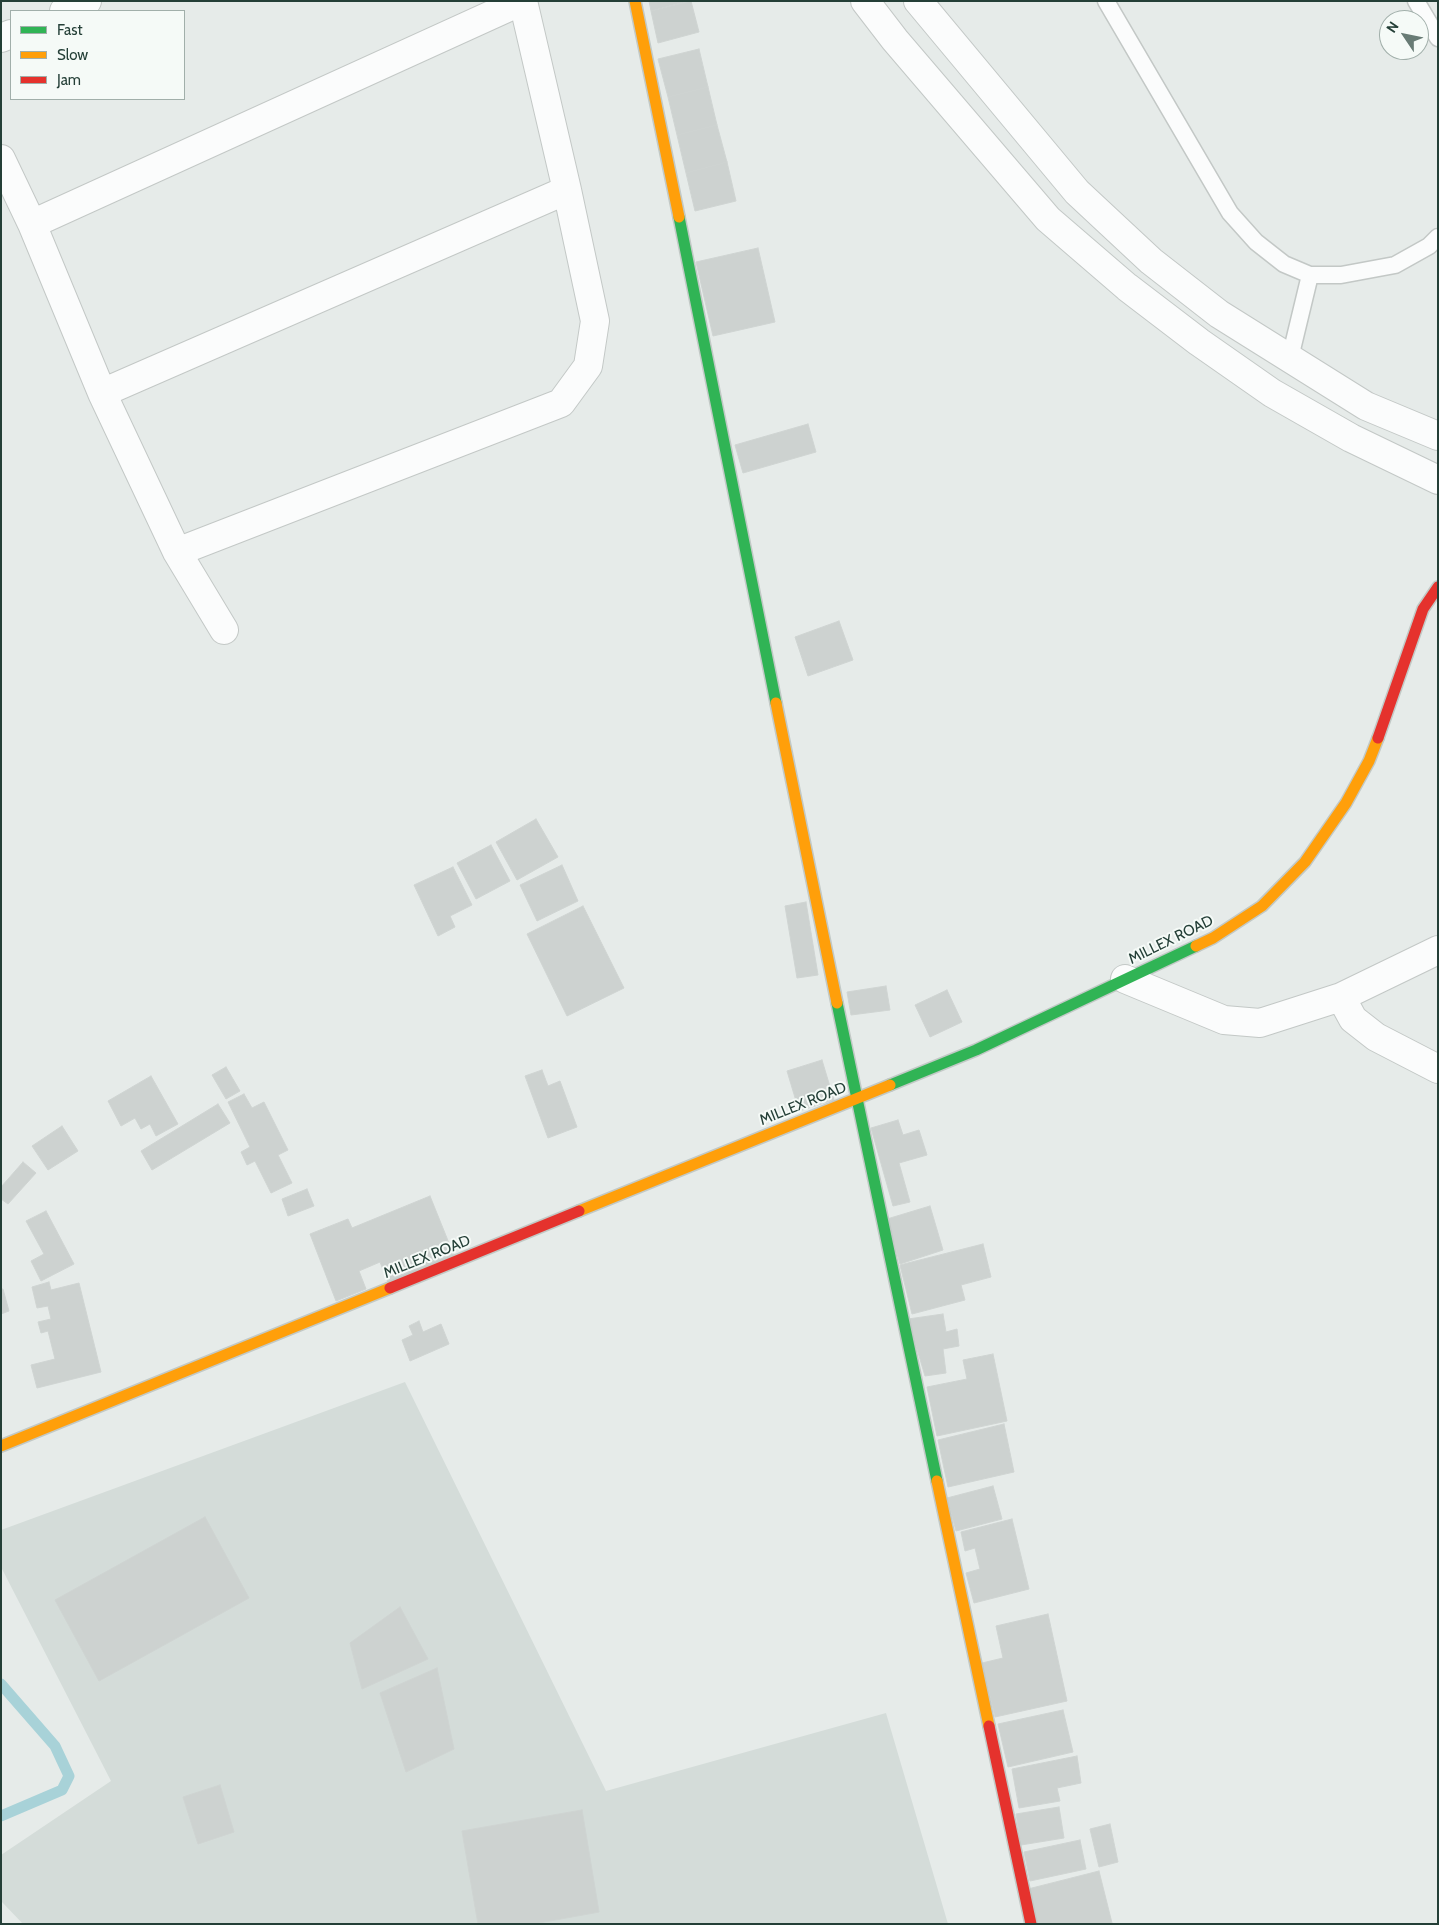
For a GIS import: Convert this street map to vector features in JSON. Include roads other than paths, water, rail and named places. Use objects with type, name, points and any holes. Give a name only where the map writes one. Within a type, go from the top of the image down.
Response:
[{"type":"street","points":[[66,10],[87,1]]},
{"type":"street","points":[[32,224],[522,1],[567,190],[595,321],[588,366],[561,403],[177,552]]},
{"type":"street","points":[[635,1],[856,1099],[1031,1924]]},
{"type":"street","points":[[865,1],[895,40],[1048,219],[1127,287],[1199,342],[1272,393],[1350,438],[1438,480]]},
{"type":"street","points":[[918,1],[1076,192],[1151,261],[1219,314],[1366,406],[1438,436]]},
{"type":"street","points":[[1,159],[32,224],[102,393],[177,552],[224,630]]},
{"type":"street","points":[[102,393],[567,190]]},
{"type":"street","name":"MILLEX ROAD","points":[[1,1446],[976,1050],[1213,938],[1262,906],[1306,862],[1346,803],[1369,761],[1388,712],[1423,609],[1438,587]]},
{"type":"street","points":[[1125,978],[1224,1020],[1260,1023],[1341,997],[1438,950]]},
{"type":"street","points":[[1341,997],[1353,1019],[1376,1036],[1438,1069]]},
{"type":"lane","points":[[1106,1],[1230,213],[1256,242],[1284,264],[1310,275],[1342,275],[1395,265],[1429,246],[1438,237]]},
{"type":"lane","points":[[1416,1],[1438,38]]},
{"type":"lane","points":[[1290,358],[1310,275]]},
{"type":"waterway","points":[[1,1684],[55,1746],[69,1776],[62,1790],[1,1816]]}]
